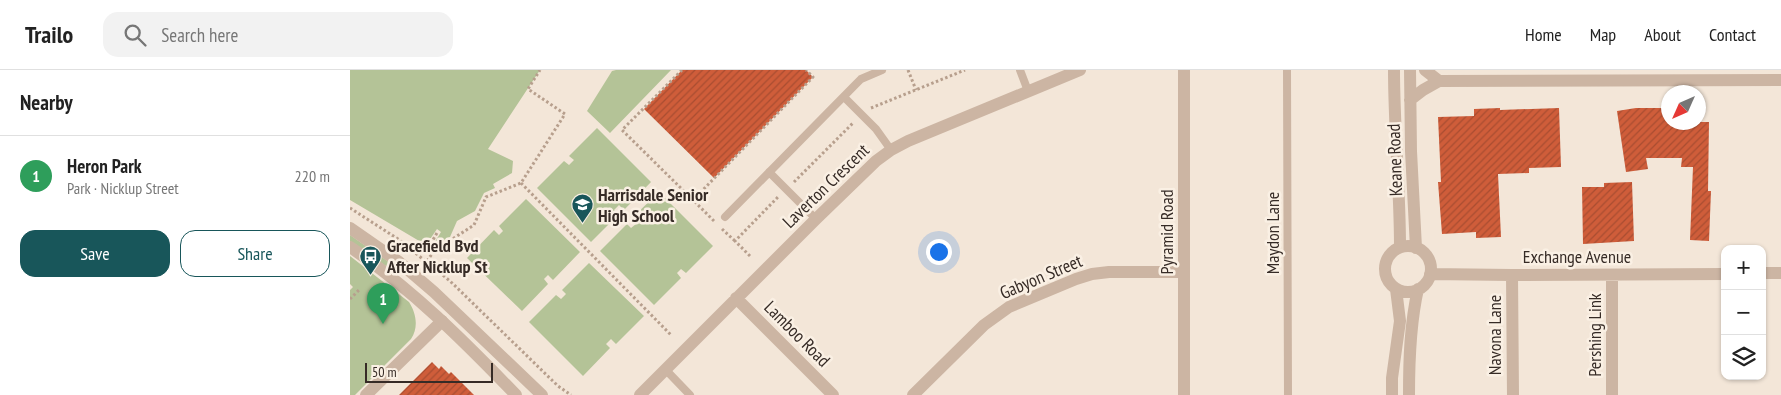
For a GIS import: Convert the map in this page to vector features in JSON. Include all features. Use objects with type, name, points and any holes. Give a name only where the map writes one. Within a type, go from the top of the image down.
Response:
[{"type":"street","name":"Laverton Crescent","points":[[640,395],[876,161],[908,141],[1080,70]]},
{"type":"street","name":"Pyramid Road","points":[[1184,70],[1184,395]]},
{"type":"street","name":"Keane Road","points":[[1394,70],[1396,176],[1400,209],[1400,247]]},
{"type":"street","name":"Keane Road","points":[[1410,70],[1416,248]]},
{"type":"street","points":[[1425,70],[1439,81]]},
{"type":"street","points":[[1410,100],[1439,81],[1781,80]]},
{"type":"street","points":[[350,228],[399,262],[434,292],[542,395]]},
{"type":"street","points":[[350,247],[398,282],[442,321],[516,395]]},
{"type":"street","points":[[1400,247],[1416,248],[1423,252],[1428,259],[1430,274],[1426,284],[1418,290],[1405,292],[1396,289],[1386,279],[1384,270],[1386,260],[1400,247]]},
{"type":"street","name":"Gabyon Street","points":[[914,395],[984,325],[1009,307],[1092,274],[1109,272],[1184,272]]},
{"type":"street","points":[[1766,273],[1781,273]]},
{"type":"street","name":"Exchange Avenue","points":[[1430,274],[1721,274]]},
{"type":"street","name":"Navona Lane","points":[[1512,275],[1513,395]]},
{"type":"street","name":"Pershing Link","points":[[1612,275],[1612,395]]},
{"type":"street","points":[[1392,395],[1392,378],[1400,321],[1396,289]]},
{"type":"street","points":[[1409,395],[1409,361],[1414,305],[1418,290]]},
{"type":"street","name":"Lamboo Road","points":[[736,298],[833,395]]},
{"type":"street","points":[[366,395],[442,321]]},
{"type":"lane","points":[[725,217],[861,79],[882,70]]},
{"type":"lane","points":[[1020,70],[1028,91]]},
{"type":"lane","name":"Maydon Lane","points":[[1287,70],[1288,395]]},
{"type":"lane","points":[[844,96],[876,129],[891,150]]},
{"type":"lane","points":[[769,172],[816,219]]},
{"type":"lane","points":[[665,370],[690,395]]},
{"type":"path","points":[[427,261],[434,252],[474,225],[486,197],[521,183],[566,114],[528,89],[540,70]]},
{"type":"path","points":[[682,70],[622,130],[750,256]]},
{"type":"path","points":[[693,200],[813,77],[806,70]]},
{"type":"path","points":[[908,70],[916,90]]},
{"type":"path","points":[[734,241],[866,110],[965,70]]},
{"type":"path","points":[[521,183],[672,336]]},
{"type":"path","points":[[434,252],[429,247],[438,231]]},
{"type":"path","points":[[350,299],[360,289]]},
{"type":"green space","points":[[350,70],[540,70],[488,149],[513,161],[512,173],[493,184],[495,188],[484,193],[475,211],[457,221],[450,237],[433,245],[441,232],[437,229],[426,245],[350,200]]},
{"type":"green space","points":[[671,70],[610,133],[587,111],[612,71]]},
{"type":"green space","points":[[597,128],[651,182],[624,210],[619,205],[614,210],[618,215],[591,242],[537,188],[564,161],[569,165],[574,160],[569,156]]},
{"type":"green space","points":[[659,192],[713,246],[686,273],[681,269],[677,273],[681,278],[654,305],[600,251],[627,224],[631,228],[636,224],[631,219]]},
{"type":"green space","points":[[526,199],[580,252],[553,280],[548,275],[544,279],[548,284],[522,311],[467,258],[494,230],[499,235],[503,231],[499,226]]},
{"type":"green space","points":[[350,235],[396,267],[393,271],[350,241]]},
{"type":"green space","points":[[350,256],[409,302],[416,320],[415,330],[411,339],[355,395],[350,395],[350,290],[353,287],[350,284]]},
{"type":"green space","points":[[589,263],[644,316],[616,344],[611,339],[606,344],[610,348],[583,376],[529,322],[556,295],[561,299],[566,294],[562,290]]},
{"type":"building","points":[[682,70],[806,70],[813,77],[714,178],[644,109]]},
{"type":"building","points":[[1500,108],[1500,110],[1559,108],[1561,167],[1529,168],[1529,173],[1498,174],[1501,237],[1476,238],[1476,232],[1442,234],[1438,182],[1441,182],[1438,117],[1474,116],[1474,109]]},
{"type":"building","points":[[1636,108],[1661,108],[1661,130],[1706,130],[1706,122],[1709,122],[1708,191],[1711,191],[1709,241],[1690,240],[1693,167],[1681,167],[1682,158],[1646,158],[1648,169],[1626,172],[1617,111]]},
{"type":"building","points":[[1632,182],[1634,241],[1583,244],[1582,187],[1604,187],[1604,183]]},
{"type":"building","points":[[432,362],[439,369],[441,366],[449,374],[451,372],[474,395],[399,395]]},
{"type":"place","name":"Harrisdale Senior High School","points":[[582,224]]},
{"type":"place","name":"Gracefield Bvd After Nicklup St","points":[[371,275]]},
{"type":"place","name":"Heron Park","points":[[383,324]]}]
